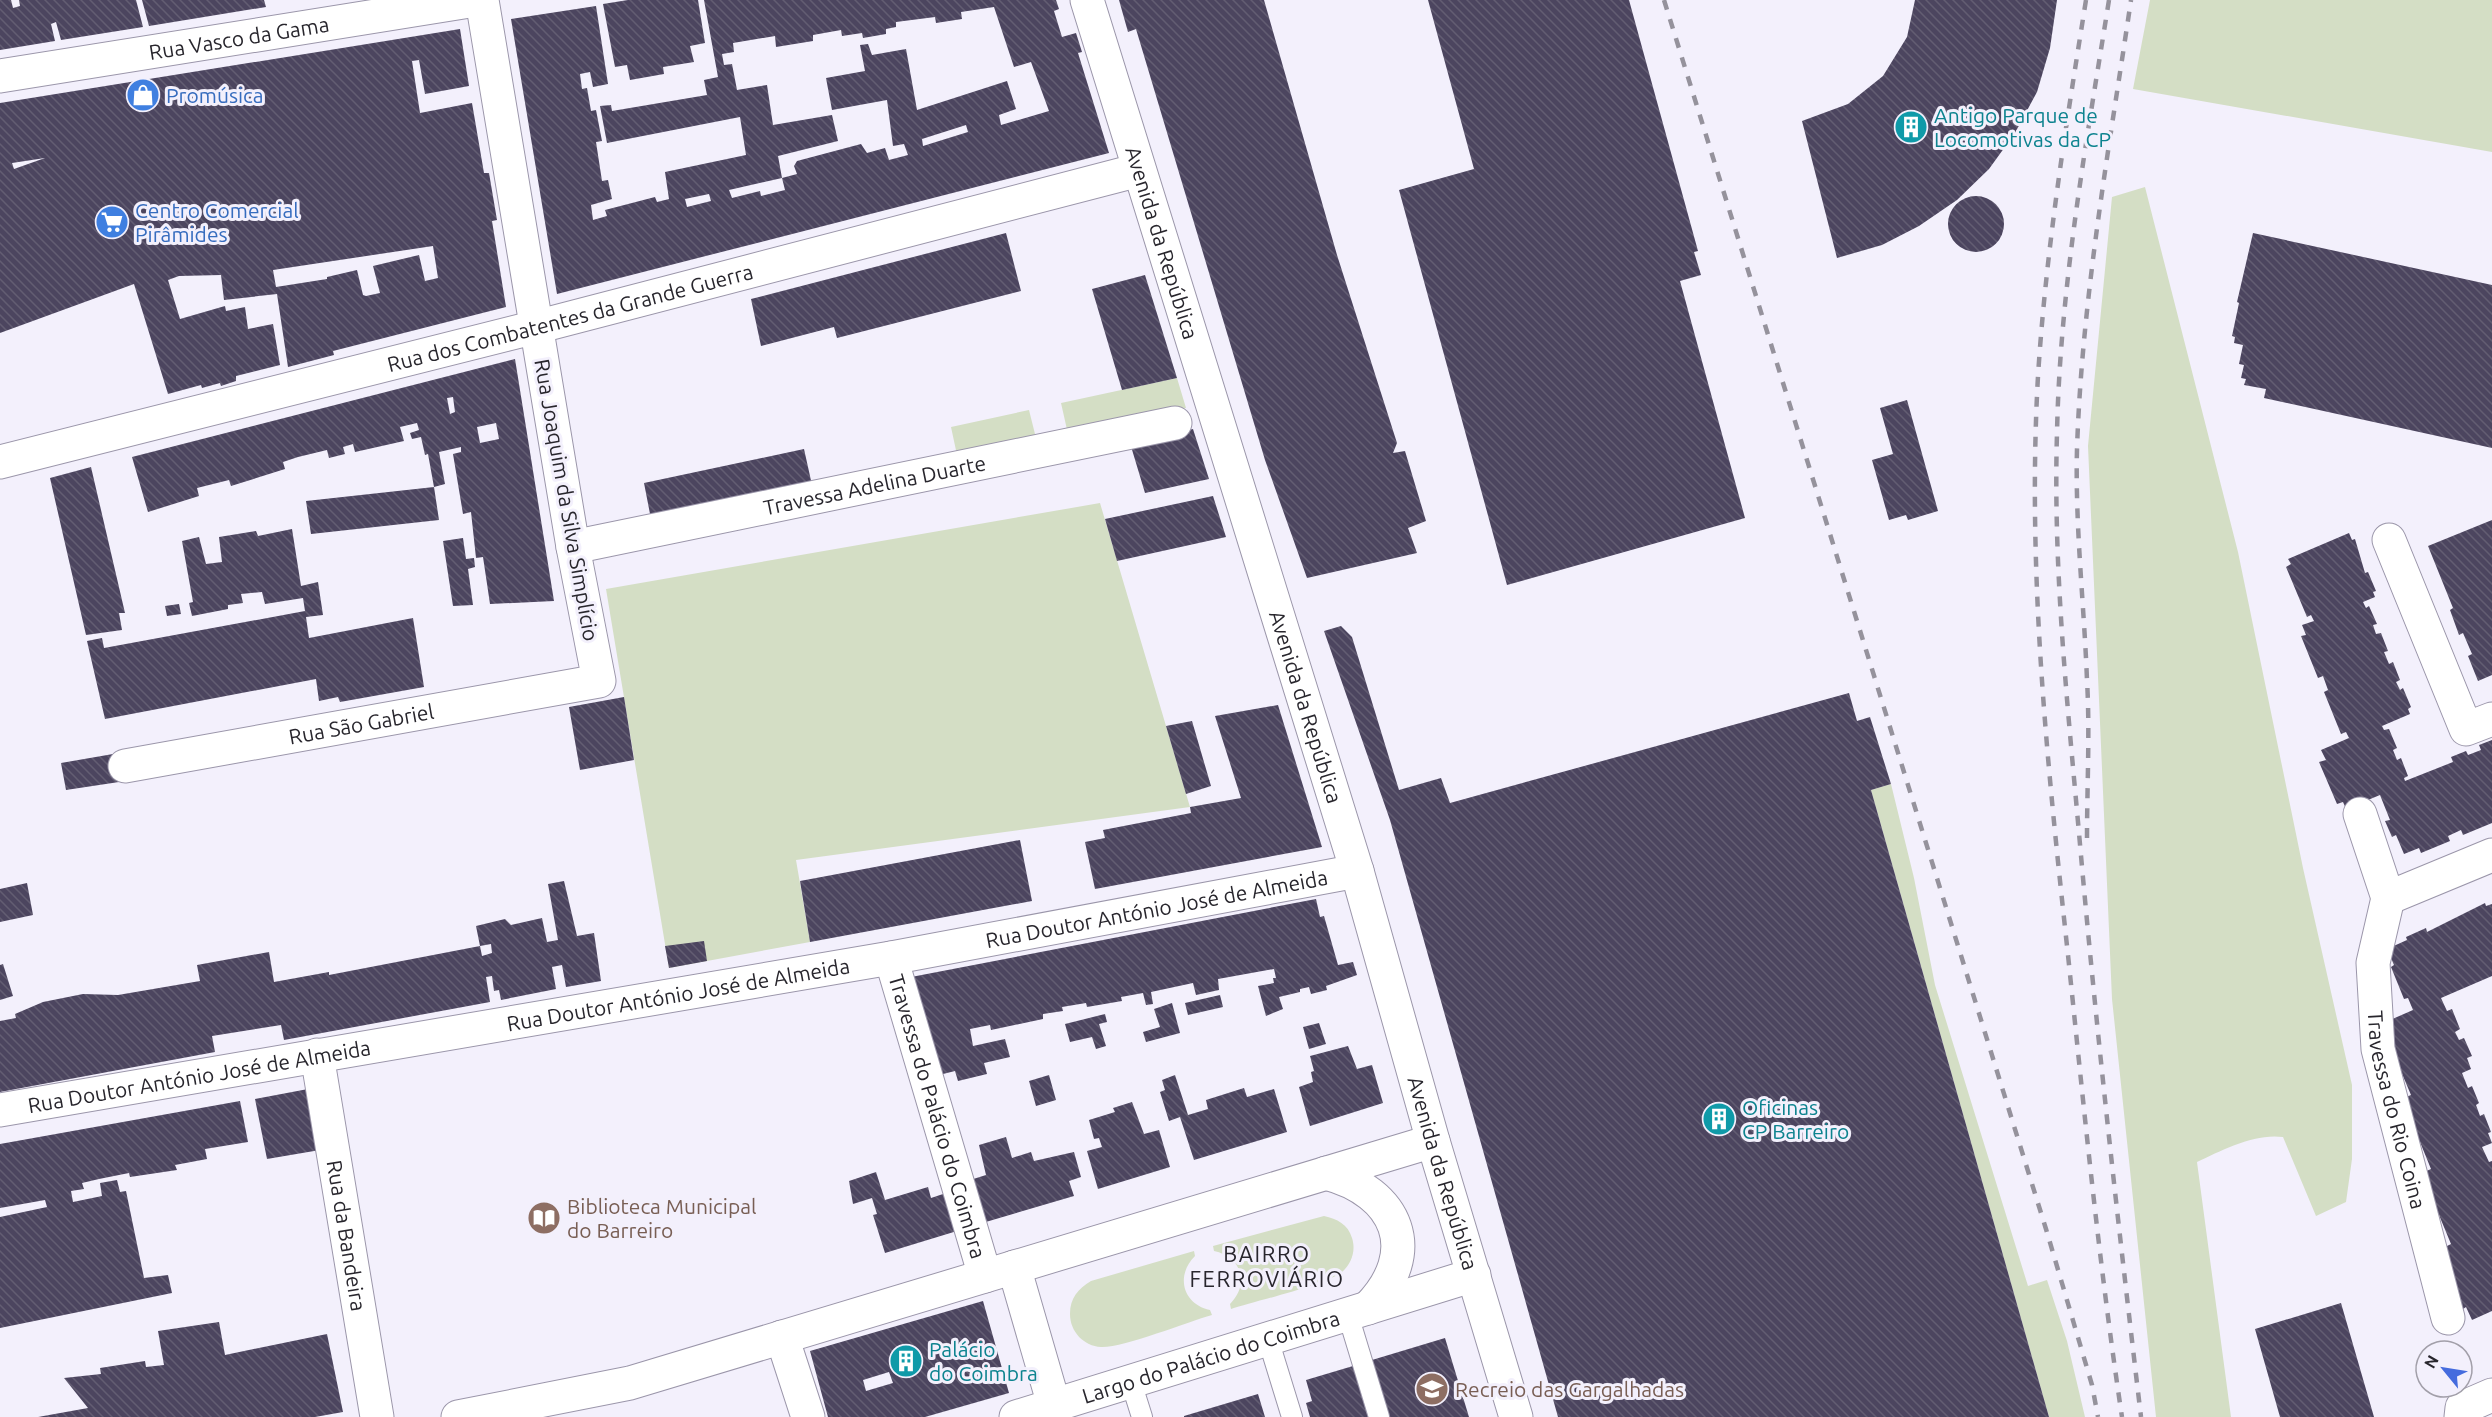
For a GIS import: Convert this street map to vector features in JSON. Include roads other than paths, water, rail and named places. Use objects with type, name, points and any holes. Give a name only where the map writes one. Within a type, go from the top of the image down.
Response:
[{"type":"street","name":"Rua Vasco da Gama","points":[[0,76],[476,0]]},
{"type":"street","name":"Rua Joaquim da Silva Simplício","points":[[482,0],[573,547],[599,681]]},
{"type":"street","name":"Avenida da República","points":[[1087,0],[1357,870],[1433,1141],[1516,1417]]},
{"type":"street","name":"Rua dos Combatentes da Grande Guerra","points":[[0,462],[536,327],[1139,170]]},
{"type":"street","name":"Travessa Adelina Duarte","points":[[573,547],[1175,423]]},
{"type":"street","points":[[2389,540],[2466,729],[2492,718]]},
{"type":"street","name":"Rua São Gabriel","points":[[125,766],[599,681]]},
{"type":"street","points":[[2360,814],[2388,898],[2492,855]]},
{"type":"street","name":"Rua Doutor António José de Almeida","points":[[0,1110],[891,958],[1357,870]]},
{"type":"street","name":"Travessa do Rio Coina","points":[[2388,898],[2373,963],[2378,1049],[2448,1318]]},
{"type":"street","name":"Travessa do Palácio do Coimbra","points":[[891,958],[999,1272]]},
{"type":"street","name":"Rua da Bandeira","points":[[317,1055],[378,1417]]},
{"type":"street","points":[[458,1417],[630,1383],[1433,1141]]},
{"type":"street","name":"Largo do Palácio do Coimbra","points":[[1326,1173],[1348,1179],[1366,1189],[1384,1206],[1395,1227],[1399,1249],[1394,1271],[1384,1292],[1358,1311]]},
{"type":"street","name":"Largo do Palácio do Coimbra","points":[[999,1272],[1054,1405]]},
{"type":"street","name":"Largo do Palácio do Coimbra","points":[[1016,1417],[1474,1275]]},
{"type":"street","points":[[782,1337],[808,1417]]},
{"type":"street","points":[[2461,1413],[2492,1395]]},
{"type":"lane","points":[[1358,1311],[1379,1417]]},
{"type":"lane","points":[[1268,1339],[1292,1417]]},
{"type":"lane","points":[[1131,1382],[1142,1417]]},
{"type":"railway","points":[[1664,0],[2046,1229],[2092,1385],[2098,1417]]},
{"type":"railway","points":[[2086,0],[2064,141],[2046,282],[2038,376],[2035,521],[2041,666],[2053,811],[2092,1186],[2122,1417]]},
{"type":"railway","points":[[2109,0],[2076,216],[2063,324],[2057,433],[2057,533],[2066,683],[2086,906],[2141,1417]]},
{"type":"railway","points":[[2087,838],[2088,700],[2078,536],[2077,449],[2090,280],[2131,0]]},
{"type":"place","name":"Promúsica","points":[[143,95]]},
{"type":"place","name":"Antigo Parque de Locomotivas da CP","points":[[1911,127]]},
{"type":"place","name":"Centro Comercial Pirâmides","points":[[112,222]]},
{"type":"place","name":"Oficinas CP Barreiro","points":[[1719,1119]]},
{"type":"place","name":"Biblioteca Municipal do Barreiro","points":[[544,1218]]},
{"type":"place","name":"Palácio do Coimbra","points":[[906,1361]]},
{"type":"place","name":"Recreio das Gargalhadas","points":[[1432,1389]]},
{"type":"district","name":"BAIRRO FERROVIÁRIO","points":[[1267,1266]]}]
